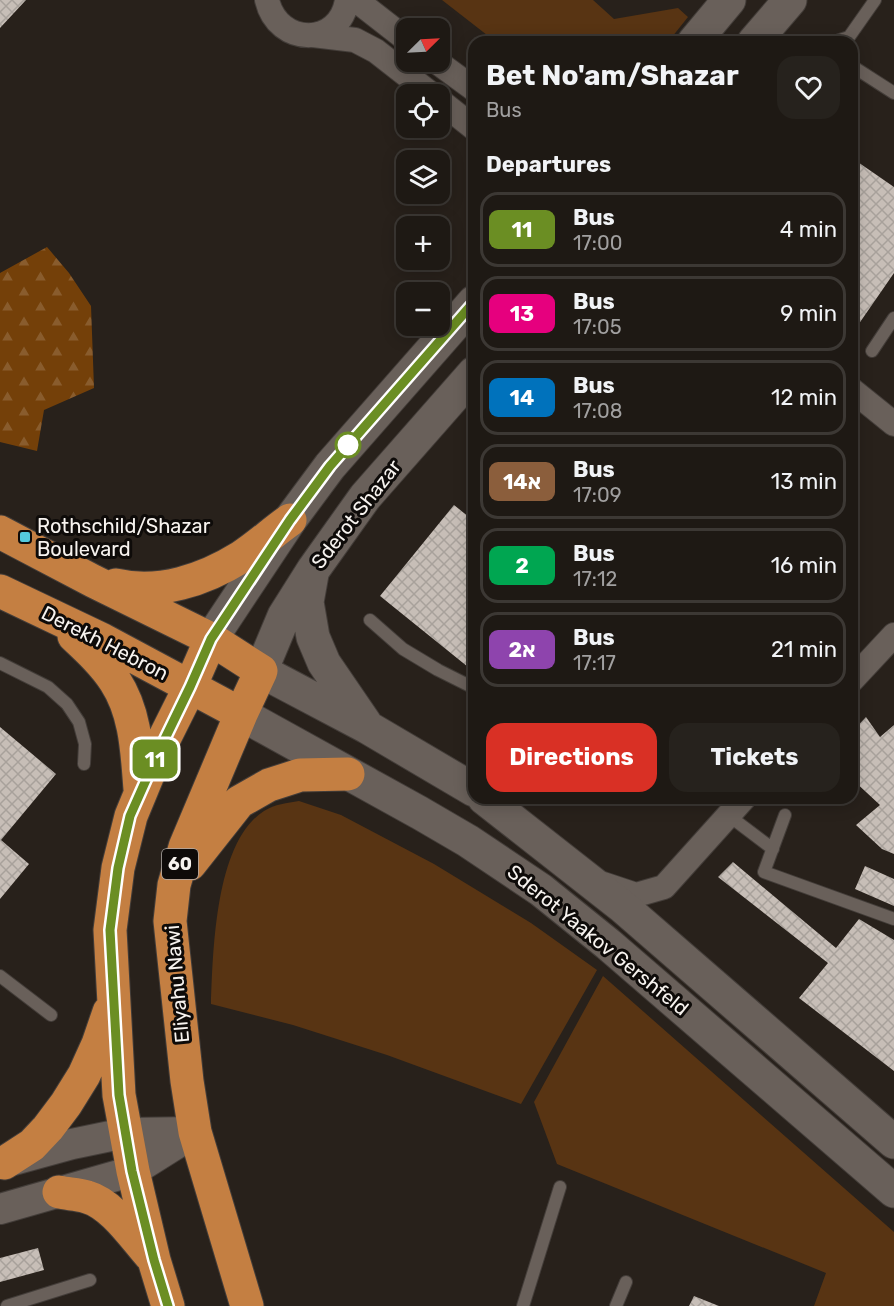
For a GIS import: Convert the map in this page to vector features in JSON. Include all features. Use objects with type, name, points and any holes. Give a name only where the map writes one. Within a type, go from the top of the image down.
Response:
[{"type":"highway","points":[[93,580],[132,589],[161,588],[190,581],[240,557],[290,520]]},
{"type":"highway","points":[[0,532],[211,639],[261,670]]},
{"type":"highway","name":"Derekh Hebron","points":[[0,591],[103,640],[241,714]]},
{"type":"highway","points":[[56,618],[98,658],[116,681],[128,708],[136,738],[140,794]]},
{"type":"highway","points":[[168,1306],[132,1171],[119,1095],[110,930],[117,878],[130,816],[211,639]]},
{"type":"highway","name":"Eliyahu Nawi","points":[[247,1306],[195,1132],[187,1081],[170,921],[174,885],[185,847],[261,670]]},
{"type":"highway","points":[[174,885],[239,802],[269,785],[300,774],[348,774]]},
{"type":"highway","points":[[2,1164],[32,1145],[66,1104],[84,1075],[98,1044],[114,996]]},
{"type":"highway","points":[[59,1192],[89,1197],[105,1206],[154,1260]]},
{"type":"main road","points":[[699,36],[729,0]]},
{"type":"main road","points":[[759,36],[790,0]]},
{"type":"main road","points":[[211,639],[290,520],[330,466],[468,309]]},
{"type":"main road","name":"Sderot Shazar","points":[[261,670],[284,616],[313,570],[365,497],[468,380]]},
{"type":"main road","points":[[313,570],[307,602],[313,637],[324,663],[368,727]]},
{"type":"main road","points":[[261,670],[368,727],[468,786]]},
{"type":"main road","name":"Sderot Yaakov Gershfeld","points":[[241,714],[468,841],[541,890],[608,944],[894,1191]]},
{"type":"main road","name":"Sderot Yaakov Gershfeld","points":[[492,804],[623,907],[894,1142]]},
{"type":"street","points":[[267,0],[272,15],[280,25],[292,33],[305,35],[318,34],[335,24],[340,19],[347,0]]},
{"type":"street","points":[[356,0],[396,31]]},
{"type":"street","points":[[313,34],[355,40],[376,51],[418,84]]},
{"type":"street","points":[[450,71],[468,85]]},
{"type":"street","points":[[450,109],[468,123]]},
{"type":"street","points":[[858,394],[892,417]]},
{"type":"street","points":[[858,674],[894,635]]},
{"type":"street","points":[[588,879],[636,895],[664,887],[736,807]]},
{"type":"street","points":[[2,1164],[72,1144],[125,1133],[195,1132]]},
{"type":"street","points":[[0,1209],[132,1171],[195,1132]]},
{"type":"lane","points":[[850,36],[874,0]]},
{"type":"lane","points":[[858,70],[894,93]]},
{"type":"lane","points":[[872,351],[894,318]]},
{"type":"lane","points":[[370,620],[403,649],[468,685]]},
{"type":"lane","points":[[0,663],[48,687],[67,704],[79,722],[85,744],[84,764]]},
{"type":"lane","points":[[736,807],[773,849]]},
{"type":"lane","points":[[785,815],[765,872],[894,919]]},
{"type":"lane","points":[[0,976],[51,1015]]},
{"type":"lane","points":[[523,1306],[560,1187]]},
{"type":"lane","points":[[7,1306],[39,1301],[90,1280]]},
{"type":"lane","points":[[616,1306],[626,1282]]},
{"type":"shaded area","points":[[442,0],[593,0],[614,19],[678,8],[688,17],[673,36],[488,36]]},
{"type":"shaded area","points":[[299,801],[341,815],[434,864],[531,923],[597,970],[521,1104],[387,1055],[293,1025],[211,1004],[213,956],[220,899],[235,847],[248,826],[264,811],[277,805]]},
{"type":"shaded area","points":[[603,976],[894,1232],[894,1306],[814,1306],[826,1273],[557,1164],[534,1102]]},
{"type":"green space","points":[[47,247],[69,273],[91,306],[94,388],[44,410],[37,451],[0,442],[0,273]]},
{"type":"building","points":[[0,0],[26,0],[0,28]]},
{"type":"building","points":[[858,162],[894,187],[894,273],[858,325]]},
{"type":"building","points":[[454,505],[468,516],[468,667],[380,596]]},
{"type":"building","points":[[866,717],[880,737],[894,725],[894,854],[882,849],[856,825],[880,805],[858,785],[858,726]]},
{"type":"building","points":[[0,727],[56,774],[1,840],[29,864],[0,899]]},
{"type":"building","points":[[733,862],[836,948],[859,919],[894,940],[894,1071],[799,998],[828,963],[718,877]]},
{"type":"building","points":[[865,866],[894,879],[894,906],[855,889]]},
{"type":"building","points":[[38,1248],[44,1270],[0,1282],[0,1258]]},
{"type":"building","points":[[694,1296],[719,1306],[689,1306]]},
{"type":"bus line","name":"11","points":[[168,1306],[132,1171],[119,1095],[110,930],[118,868],[130,816],[211,639],[290,520],[330,466],[468,309]]},
{"type":"place","name":"Rothschild/Shazar Boulevard","points":[[25,537]]}]
